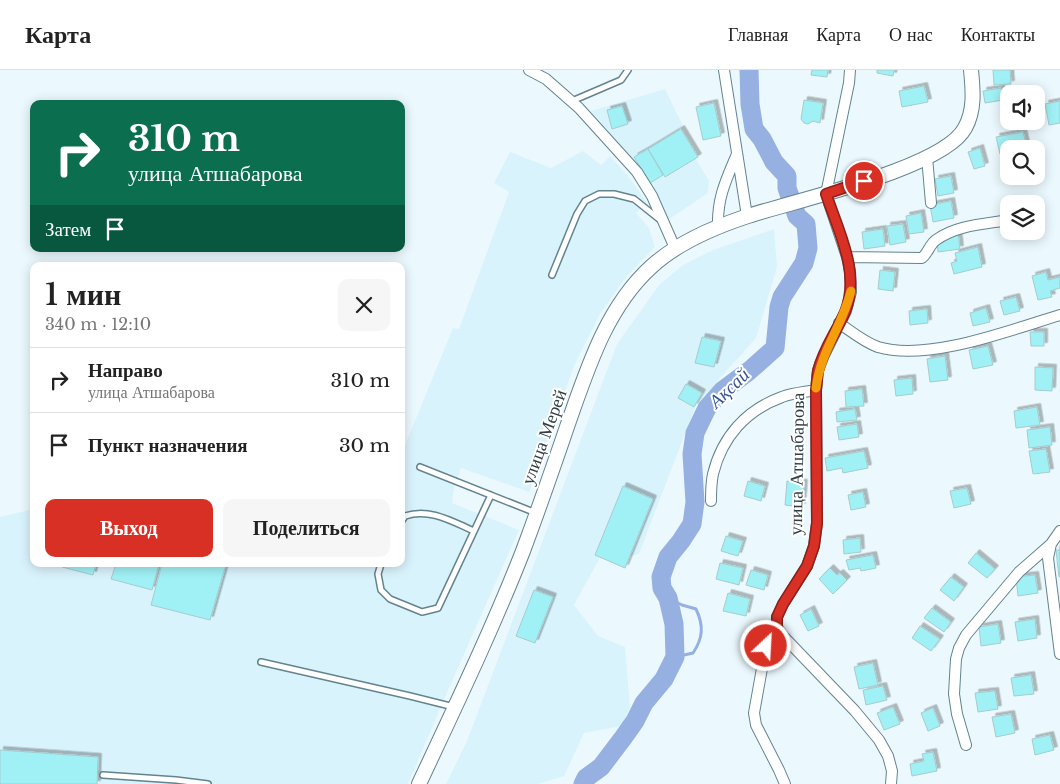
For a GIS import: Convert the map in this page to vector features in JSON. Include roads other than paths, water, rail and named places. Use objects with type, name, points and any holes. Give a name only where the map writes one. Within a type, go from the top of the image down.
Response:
[{"type":"main road","points":[[826,194],[883,175],[927,157],[955,140],[965,128],[971,113],[974,96],[971,70]]},
{"type":"main road","name":"улица Мерей","points":[[419,784],[502,601],[585,376],[616,310],[632,287],[650,267],[674,248],[718,227],[747,216],[826,194]]},
{"type":"street","points":[[529,70],[546,79],[572,102],[636,172],[652,196],[674,248]]},
{"type":"street","points":[[724,70],[747,216]]},
{"type":"street","points":[[826,194],[850,70]]},
{"type":"street","points":[[718,227],[717,211],[721,192],[737,153]]},
{"type":"street","points":[[927,157],[931,203]]},
{"type":"street","name":"улица Атшабарова","points":[[785,784],[756,725],[754,713],[766,646],[777,627],[777,617],[783,604],[807,566],[814,546],[817,523],[816,390],[818,370],[846,311],[851,292],[847,257],[826,194]]},
{"type":"street","points":[[847,257],[922,258],[934,241],[952,230],[1000,222]]},
{"type":"street","points":[[839,323],[860,338],[877,346],[902,352],[922,351],[978,339],[1060,315]]},
{"type":"street","points":[[711,501],[712,476],[718,458],[737,425],[756,409],[783,396],[816,390]]},
{"type":"street","points":[[966,745],[954,694],[956,659],[960,648],[966,636],[1019,572],[1050,544],[1060,531]]},
{"type":"street","points":[[1050,544],[1048,558],[1060,654]]},
{"type":"street","points":[[777,627],[783,636],[842,697],[879,740],[888,756],[892,771],[891,784]]},
{"type":"lane","points":[[572,102],[621,80],[628,70]]},
{"type":"lane","points":[[552,275],[577,214],[585,201],[599,194],[614,194],[634,199],[662,220]]},
{"type":"lane","points":[[420,467],[536,513]]},
{"type":"lane","points":[[380,567],[378,574],[381,590],[390,599],[422,612],[438,608],[491,495]]},
{"type":"lane","points":[[405,516],[416,513],[436,515],[474,531]]},
{"type":"lane","points":[[261,662],[455,707]]},
{"type":"lane","points":[[103,775],[143,781],[176,780],[208,784]]},
{"type":"waterway","name":"Ақсай","points":[[583,784],[586,778],[601,767],[623,738],[635,721],[644,703],[664,679],[675,657],[674,624],[668,598],[662,588],[661,577],[668,557],[692,524],[695,502],[692,454],[695,433],[707,408],[722,391],[775,348],[779,307],[782,297],[804,263],[808,248],[806,224],[797,216],[787,188],[787,176],[774,162],[762,139],[754,129],[750,104],[749,70]]},
{"type":"waterway","points":[[668,598],[696,609],[701,626],[699,642],[693,653],[675,657]]}]
